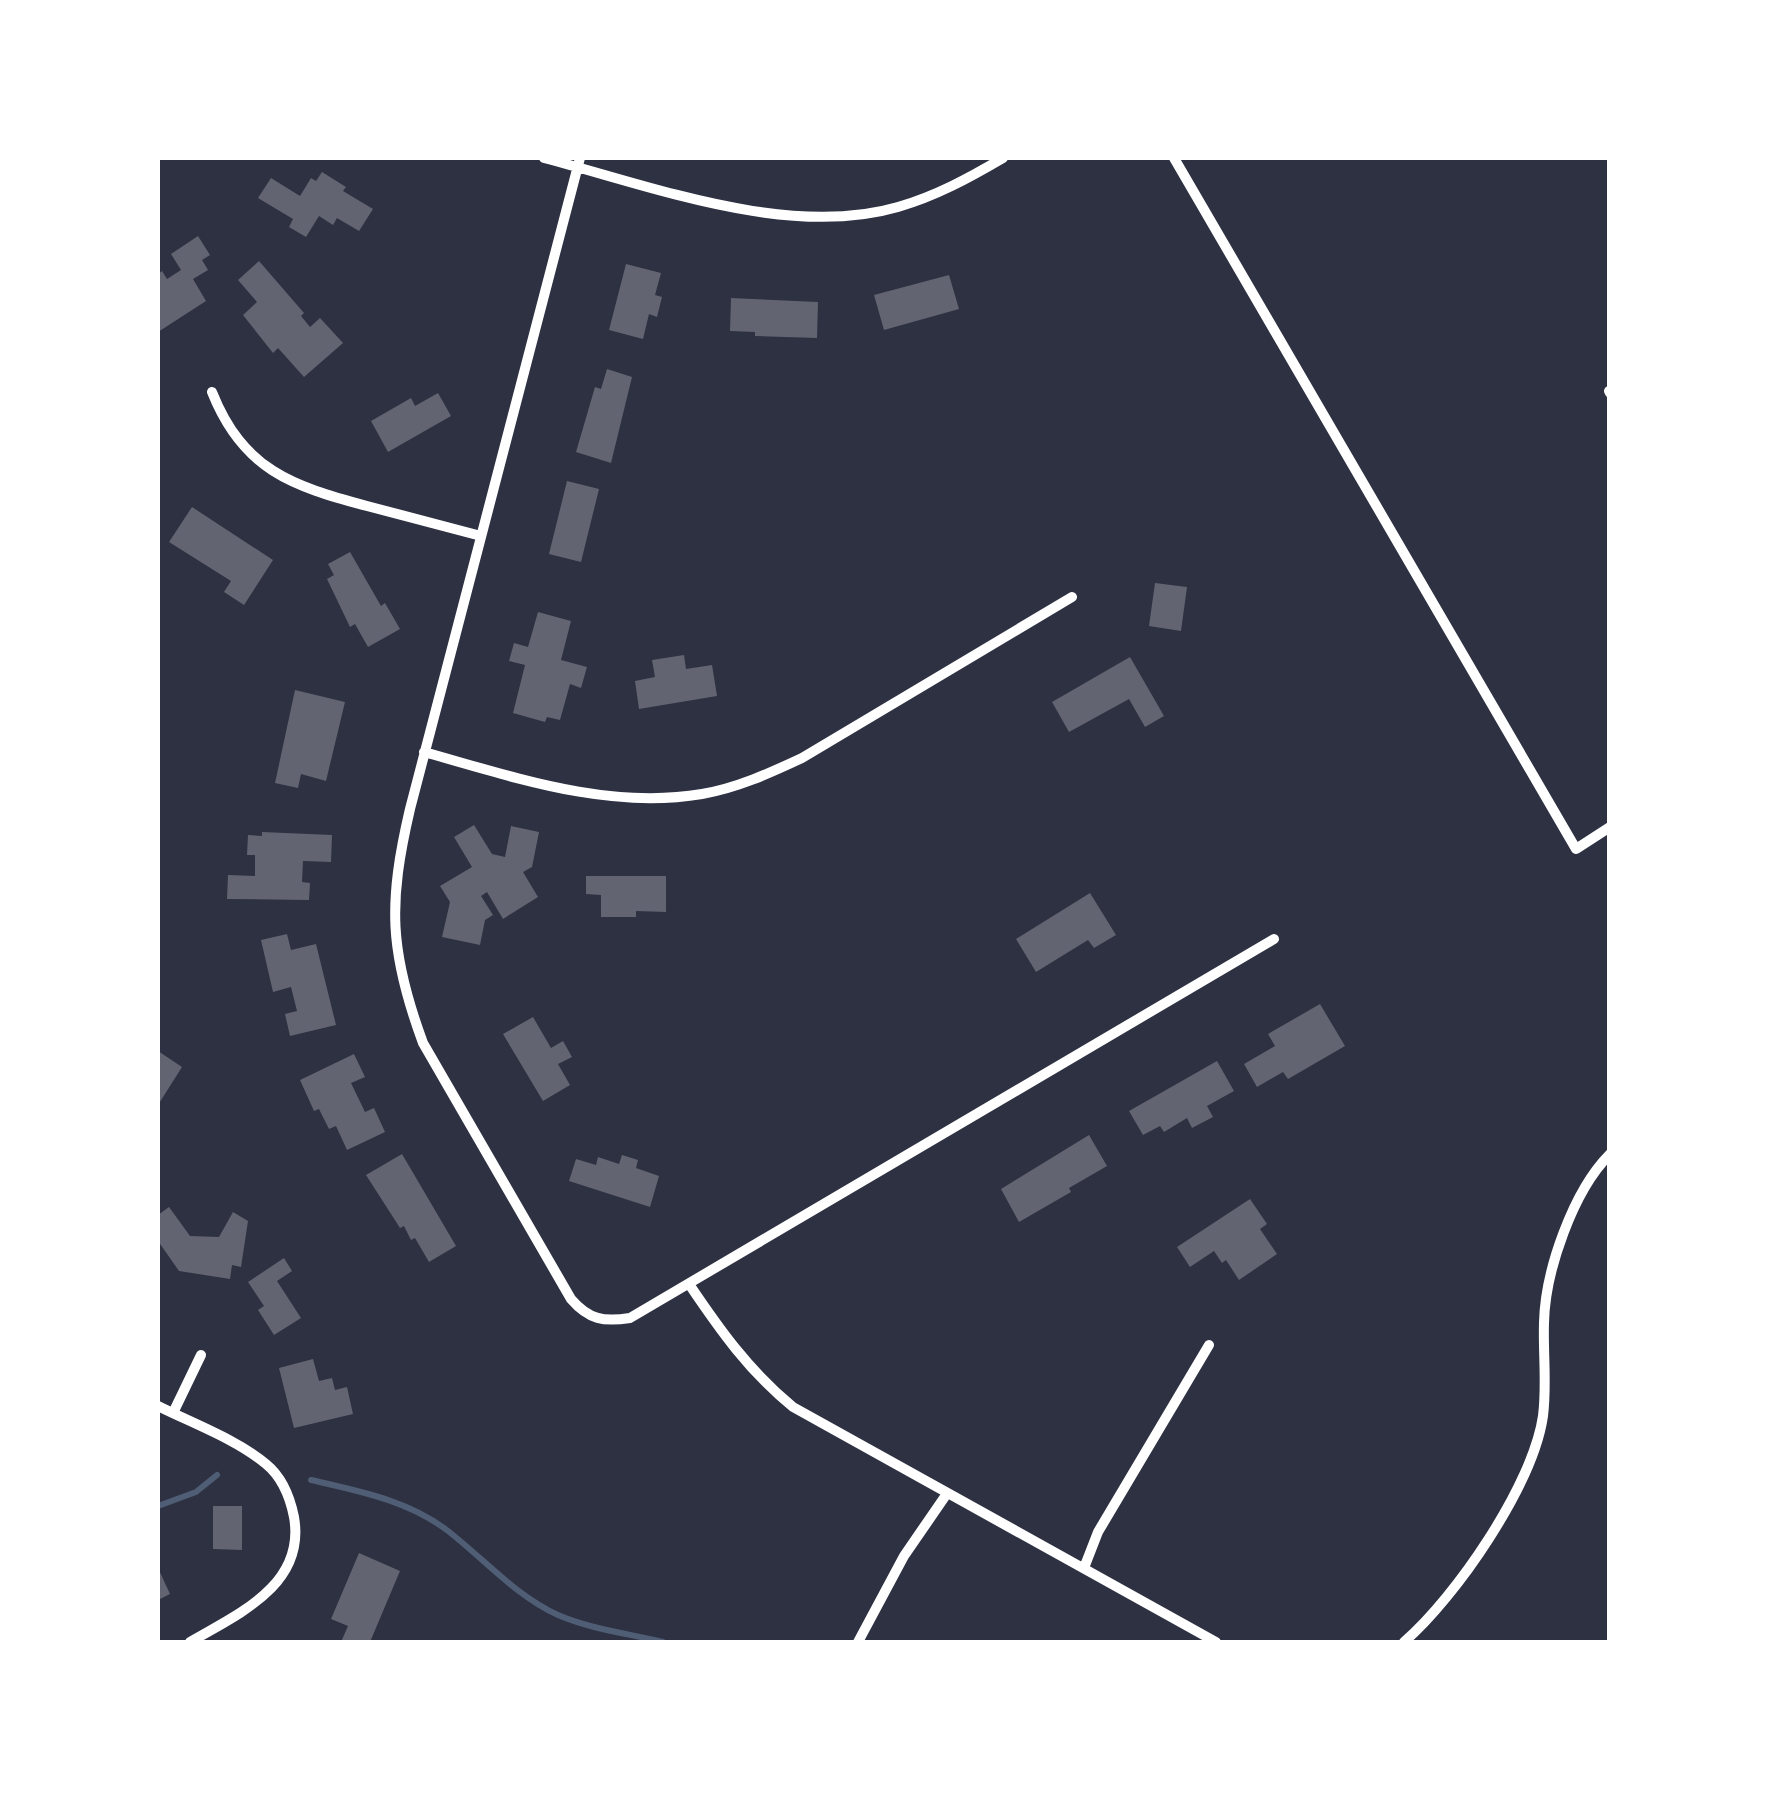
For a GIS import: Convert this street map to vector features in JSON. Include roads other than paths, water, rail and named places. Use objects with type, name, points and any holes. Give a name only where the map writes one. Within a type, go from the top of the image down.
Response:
[{"type":"street","points":[[544,158],[579,162],[758,213],[803,218],[852,216],[896,208],[936,194],[1002,158]]},
{"type":"street","points":[[1174,158],[1576,849],[1610,828]]},
{"type":"street","points":[[579,162],[424,752],[397,864],[393,900],[396,953],[423,1043],[583,1313],[606,1322],[630,1318],[1274,939]]},
{"type":"street","points":[[212,392],[223,419],[239,441],[276,475],[322,494],[480,536]]},
{"type":"street","points":[[424,752],[579,792],[625,799],[705,794],[759,778],[802,758],[1072,597]]},
{"type":"street","points":[[1404,1642],[1419,1630],[1467,1570],[1513,1496],[1533,1452],[1543,1416],[1544,1319],[1549,1289],[1577,1200],[1610,1154]]},
{"type":"street","points":[[689,1284],[736,1352],[792,1407],[946,1496],[1216,1642]]},
{"type":"street","points":[[1084,1568],[1098,1532],[1209,1345]]},
{"type":"street","points":[[172,1413],[201,1355]]},
{"type":"street","points":[[158,1406],[267,1464],[281,1480],[296,1529],[294,1550],[282,1577],[267,1595],[190,1642]]},
{"type":"street","points":[[858,1642],[904,1556],[946,1496]]},
{"type":"waterway","points":[[158,1506],[196,1492],[217,1475]]},
{"type":"waterway","points":[[311,1480],[382,1498],[433,1520],[514,1587],[558,1615],[663,1642]]}]
